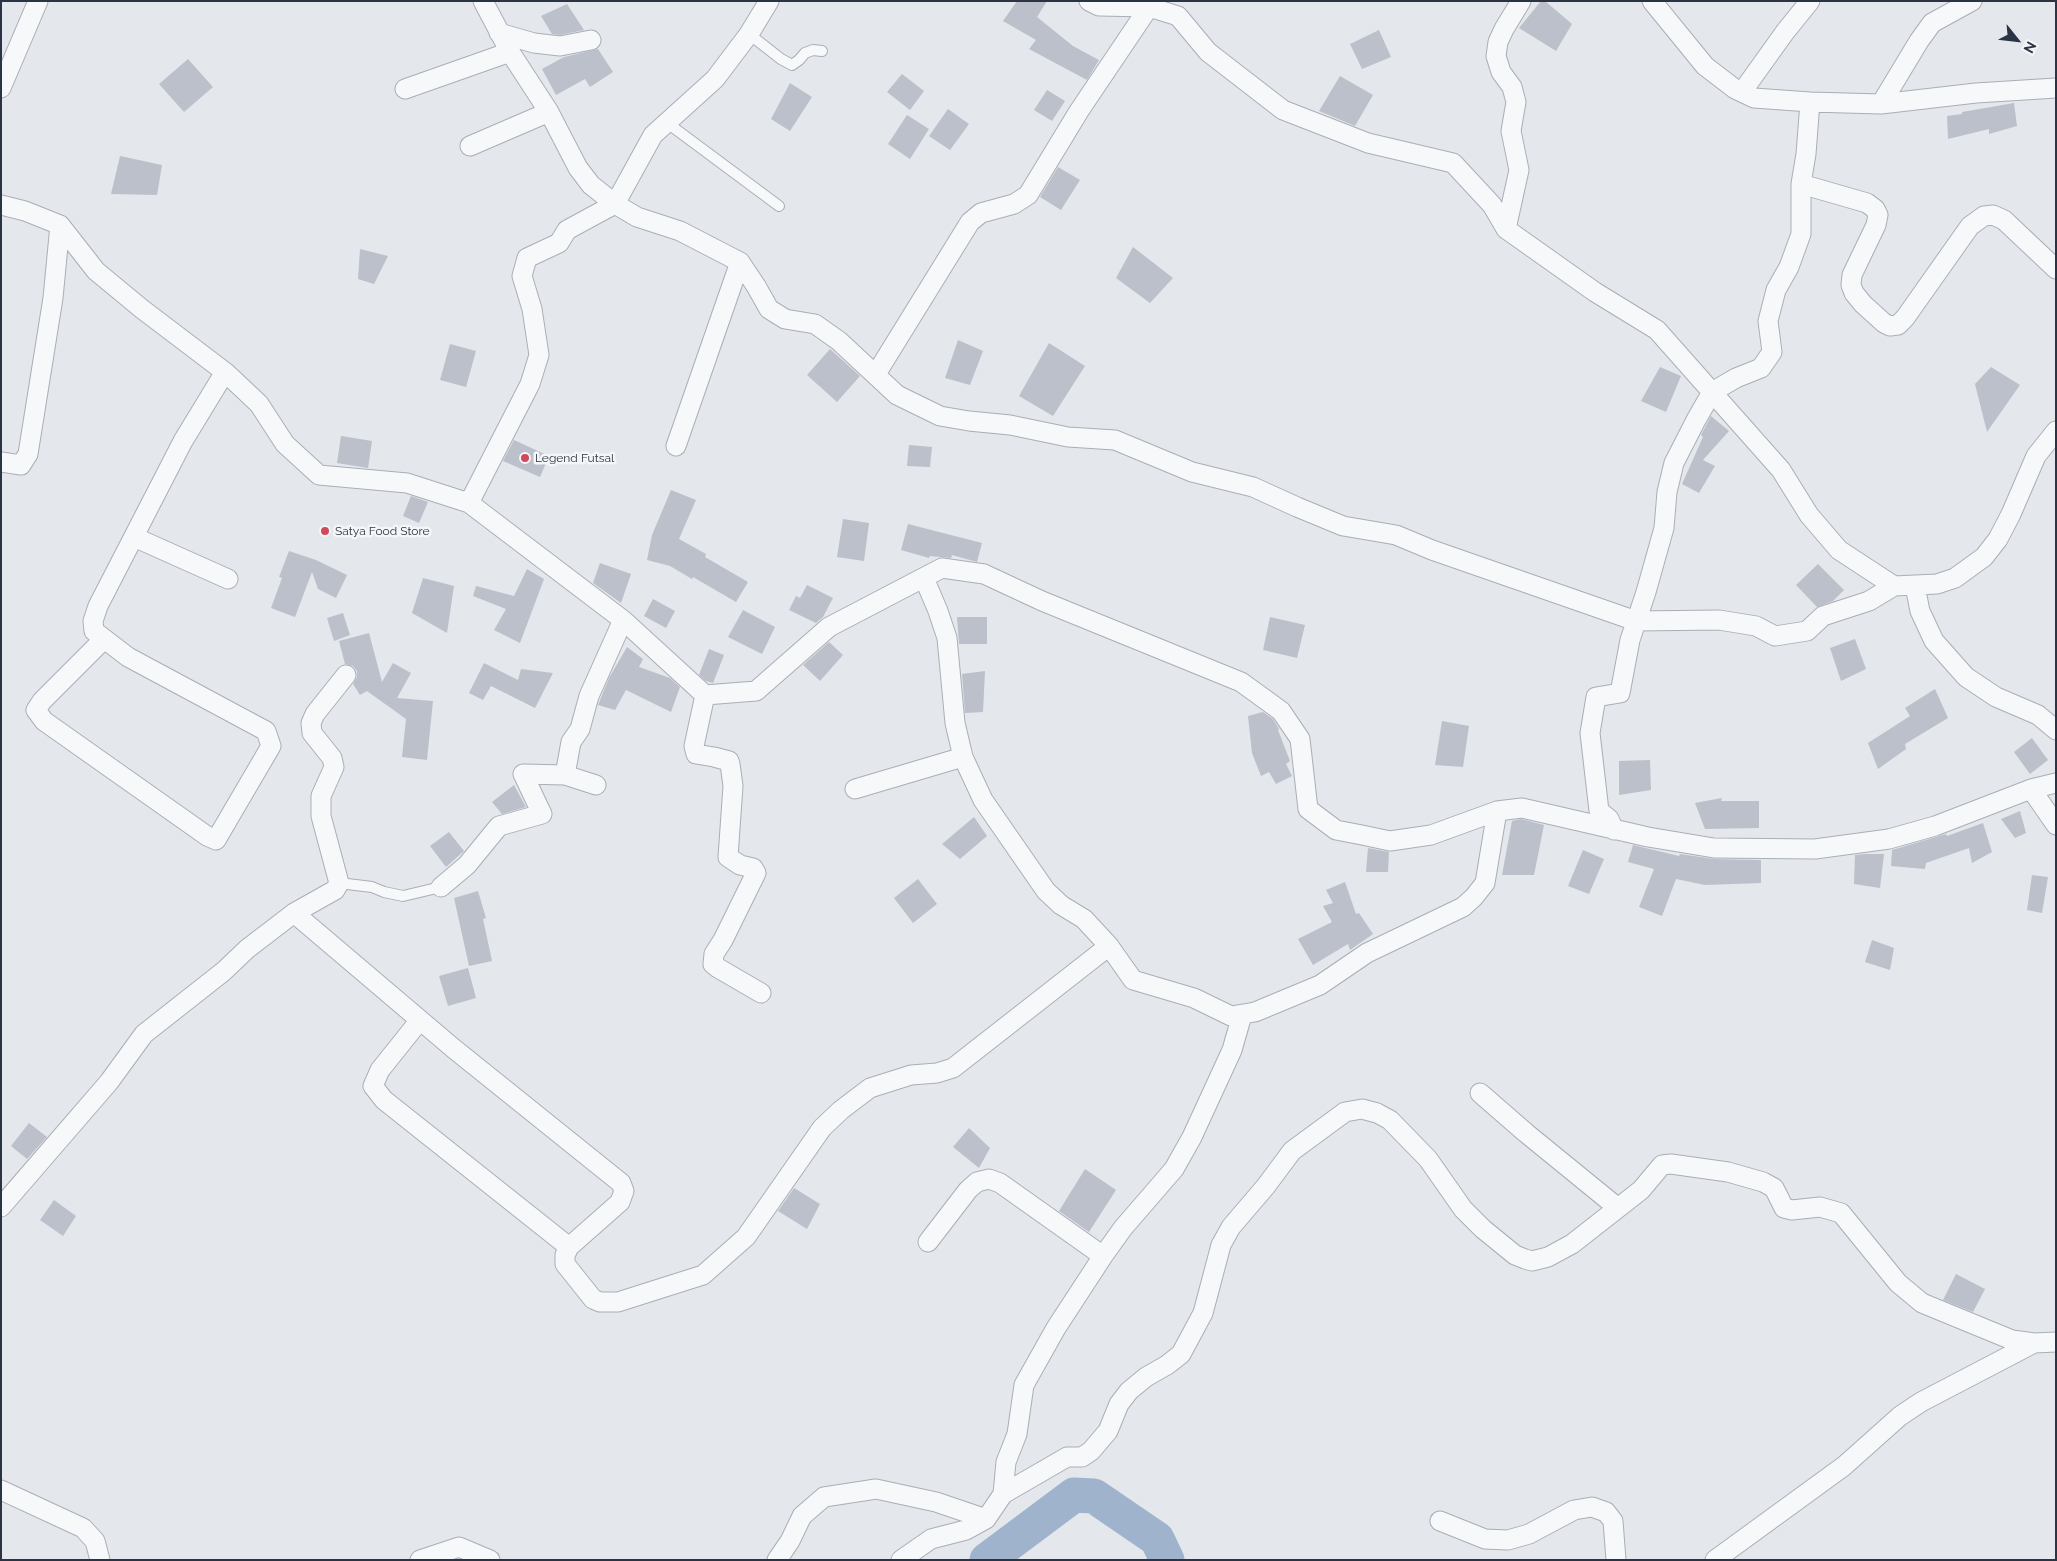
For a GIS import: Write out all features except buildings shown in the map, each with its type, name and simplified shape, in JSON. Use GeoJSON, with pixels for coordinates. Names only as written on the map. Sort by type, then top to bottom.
{"type":"FeatureCollection","features":[{"type":"Feature","properties":{"kind":"street"},"geometry":{"type":"LineString","coordinates":[[1,88],[38,1]]}},
{"type":"Feature","properties":{"kind":"street"},"geometry":{"type":"LineString","coordinates":[[483,1],[510,52],[549,112],[578,168],[591,185],[615,204],[637,217],[680,232],[740,262],[769,309],[785,319],[816,324],[839,341],[897,395],[940,416],[1010,425],[1068,437],[1115,440],[1192,472],[1253,487],[1343,526],[1396,535],[1432,550],[1636,621],[1719,620],[1756,626],[1775,636],[1807,631],[1823,616],[1869,601],[1894,586],[1937,584],[1955,578],[1984,557],[1998,539],[2036,456],[2056,431]]}},
{"type":"Feature","properties":{"kind":"street"},"geometry":{"type":"LineString","coordinates":[[469,503],[530,384],[539,355],[532,308],[522,276],[527,258],[559,243],[567,230],[615,204],[653,135],[715,79],[749,34],[769,1]]}},
{"type":"Feature","properties":{"kind":"street"},"geometry":{"type":"LineString","coordinates":[[1089,1],[1099,6],[1149,7],[1178,16],[1208,52],[1283,110],[1368,143],[1453,163],[1492,205],[1506,229],[1595,292],[1657,330],[1781,470],[1809,516],[1839,550],[1894,586]]}},
{"type":"Feature","properties":{"kind":"street"},"geometry":{"type":"LineString","coordinates":[[1506,229],[1519,170],[1511,131],[1516,102],[1512,86],[1501,72],[1496,56],[1498,42],[1521,1]]}},
{"type":"Feature","properties":{"kind":"street"},"geometry":{"type":"LineString","coordinates":[[1652,1],[1705,66],[1735,89],[1754,98],[1881,104],[1976,93],[2056,88]]}},
{"type":"Feature","properties":{"kind":"street"},"geometry":{"type":"LineString","coordinates":[[1742,92],[1810,1]]}},
{"type":"Feature","properties":{"kind":"street"},"geometry":{"type":"LineString","coordinates":[[1881,104],[1919,41],[1932,24],[1972,1]]}},
{"type":"Feature","properties":{"kind":"street"},"geometry":{"type":"LineString","coordinates":[[876,374],[970,222],[982,213],[1014,204],[1028,195],[1079,112],[1149,7]]}},
{"type":"Feature","properties":{"kind":"street"},"geometry":{"type":"LineString","coordinates":[[499,33],[534,42],[560,46],[591,40]]}},
{"type":"Feature","properties":{"kind":"street"},"geometry":{"type":"LineString","coordinates":[[405,89],[510,52]]}},
{"type":"Feature","properties":{"kind":"street"},"geometry":{"type":"LineString","coordinates":[[1614,830],[1609,819],[1599,811],[1590,733],[1591,716],[1596,697],[1620,693],[1630,640],[1664,528],[1668,492],[1674,463],[1712,392],[1736,378],[1761,368],[1772,352],[1768,321],[1776,290],[1789,267],[1801,234],[1801,184],[1806,154],[1810,102]]}},
{"type":"Feature","properties":{"kind":"street"},"geometry":{"type":"LineString","coordinates":[[470,146],[549,112]]}},
{"type":"Feature","properties":{"kind":"street"},"geometry":{"type":"LineString","coordinates":[[1801,184],[1867,203],[1875,209],[1878,215],[1876,225],[1852,275],[1851,285],[1854,293],[1863,304],[1890,326],[1898,325],[1905,318],[1970,226],[1984,216],[1993,215],[2004,220],[2056,269]]}},
{"type":"Feature","properties":{"kind":"street"},"geometry":{"type":"LineString","coordinates":[[1,205],[25,211],[60,225],[96,271],[142,309],[226,372],[259,404],[285,444],[319,475],[407,483],[469,503],[623,620],[705,695],[756,691],[829,626],[942,568],[984,574],[1042,601],[1241,682],[1282,711],[1300,739],[1308,809],[1336,830],[1390,841],[1431,835],[1497,811],[1522,808],[1648,838],[1714,848],[1815,849],[1898,836],[1934,826],[2031,789],[2056,783]]}},
{"type":"Feature","properties":{"kind":"street"},"geometry":{"type":"LineString","coordinates":[[1,462],[21,465],[28,454],[54,298],[60,225]]}},
{"type":"Feature","properties":{"kind":"street"},"geometry":{"type":"LineString","coordinates":[[676,446],[740,262]]}},
{"type":"Feature","properties":{"kind":"street"},"geometry":{"type":"LineString","coordinates":[[104,639],[42,701],[36,710],[44,721],[207,836],[216,840],[271,746],[266,732],[128,657],[94,631],[93,621],[98,606],[183,440],[226,372]]}},
{"type":"Feature","properties":{"kind":"street"},"geometry":{"type":"LineString","coordinates":[[134,537],[228,579]]}},
{"type":"Feature","properties":{"kind":"street"},"geometry":{"type":"LineString","coordinates":[[924,578],[947,638],[955,723],[963,757],[983,800],[1046,892],[1061,905],[1084,919],[1109,946],[1133,980],[1194,998],[1231,1016],[1255,1012],[1320,985],[1367,953],[1463,906],[1474,897],[1486,883],[1497,811]]}},
{"type":"Feature","properties":{"kind":"street"},"geometry":{"type":"LineString","coordinates":[[1914,586],[1920,611],[1934,640],[1966,677],[1996,697],[2038,715],[2056,730]]}},
{"type":"Feature","properties":{"kind":"street"},"geometry":{"type":"LineString","coordinates":[[565,775],[572,742],[580,729],[589,696],[623,620]]}},
{"type":"Feature","properties":{"kind":"street"},"geometry":{"type":"LineString","coordinates":[[1,1207],[109,1082],[144,1034],[224,972],[247,948],[294,913],[335,890],[339,882],[321,816],[322,796],[334,766],[332,758],[312,734],[311,723],[315,714],[346,675]]}},
{"type":"Feature","properties":{"kind":"street"},"geometry":{"type":"LineString","coordinates":[[705,695],[694,746],[696,754],[729,762],[734,786],[728,857],[740,865],[753,868],[756,873],[723,940],[714,954],[713,964],[761,993]]}},
{"type":"Feature","properties":{"kind":"street"},"geometry":{"type":"LineString","coordinates":[[855,789],[963,757]]}},
{"type":"Feature","properties":{"kind":"street"},"geometry":{"type":"LineString","coordinates":[[441,888],[467,865],[499,826],[542,814],[523,774],[565,775],[596,785]]}},
{"type":"Feature","properties":{"kind":"street"},"geometry":{"type":"LineString","coordinates":[[2031,789],[2056,826]]}},
{"type":"Feature","properties":{"kind":"street"},"geometry":{"type":"LineString","coordinates":[[294,913],[420,1020],[621,1183],[624,1191],[620,1202],[569,1246],[565,1255],[565,1264],[593,1299],[600,1302],[618,1302],[703,1275],[746,1237],[822,1128],[841,1110],[870,1088],[911,1075],[937,1073],[953,1068],[1109,946]]}},
{"type":"Feature","properties":{"kind":"street"},"geometry":{"type":"LineString","coordinates":[[1003,1494],[1006,1462],[1017,1434],[1024,1385],[1056,1328],[1103,1256],[1123,1228],[1174,1168],[1192,1137],[1232,1050],[1242,1015]]}},
{"type":"Feature","properties":{"kind":"street"},"geometry":{"type":"LineString","coordinates":[[420,1020],[380,1070],[373,1086],[384,1100],[569,1246]]}},
{"type":"Feature","properties":{"kind":"street"},"geometry":{"type":"LineString","coordinates":[[1480,1093],[1618,1208]]}},
{"type":"Feature","properties":{"kind":"street"},"geometry":{"type":"LineString","coordinates":[[901,1560],[931,1539],[966,1530],[986,1519],[1003,1494],[1067,1456],[1082,1457],[1091,1451],[1108,1431],[1119,1404],[1129,1391],[1146,1377],[1168,1365],[1181,1354],[1203,1313],[1220,1245],[1231,1227],[1266,1186],[1292,1150],[1345,1112],[1362,1109],[1377,1113],[1390,1120],[1428,1159],[1463,1208],[1483,1229],[1515,1255],[1525,1259],[1532,1261],[1548,1256],[1572,1244],[1641,1190],[1662,1165],[1671,1164],[1728,1172],[1762,1182],[1774,1188],[1784,1208],[1792,1210],[1820,1206],[1841,1213],[1898,1283],[1922,1303],[2012,1340],[2034,1343],[2056,1342]]}},
{"type":"Feature","properties":{"kind":"street"},"geometry":{"type":"LineString","coordinates":[[928,1242],[968,1190],[977,1182],[989,1179],[1000,1182],[1103,1256]]}},
{"type":"Feature","properties":{"kind":"street"},"geometry":{"type":"LineString","coordinates":[[1715,1560],[1844,1466],[1900,1416],[1921,1402],[2034,1343]]}},
{"type":"Feature","properties":{"kind":"street"},"geometry":{"type":"LineString","coordinates":[[777,1560],[790,1541],[802,1516],[824,1497],[876,1489],[936,1502],[986,1519]]}},
{"type":"Feature","properties":{"kind":"street"},"geometry":{"type":"LineString","coordinates":[[1,1490],[83,1528],[95,1541],[100,1560]]}},
{"type":"Feature","properties":{"kind":"street"},"geometry":{"type":"LineString","coordinates":[[1440,1521],[1485,1539],[1508,1540],[1529,1534],[1574,1510],[1592,1507],[1606,1512],[1613,1522],[1616,1560]]}},
{"type":"Feature","properties":{"kind":"street"},"geometry":{"type":"LineString","coordinates":[[420,1560],[459,1547],[490,1560]]}},
{"type":"Feature","properties":{"kind":"lane"},"geometry":{"type":"LineString","coordinates":[[749,34],[781,59],[792,65],[805,53],[813,50],[822,51]]}},
{"type":"Feature","properties":{"kind":"lane"},"geometry":{"type":"LineString","coordinates":[[666,122],[778,206]]}},
{"type":"Feature","properties":{"kind":"lane"},"geometry":{"type":"LineString","coordinates":[[339,882],[372,887],[384,892],[404,896],[441,888]]}},
{"type":"Feature","properties":{"kind":"waterway"},"geometry":{"type":"LineString","coordinates":[[987,1560],[1074,1495],[1094,1496],[1157,1539],[1167,1560]]}},
{"type":"Feature","properties":{"kind":"place","name":"Legend Futsal"},"geometry":{"type":"Point","coordinates":[525,458]}},
{"type":"Feature","properties":{"kind":"place","name":"Satya Food Store"},"geometry":{"type":"Point","coordinates":[325,531]}}]}
